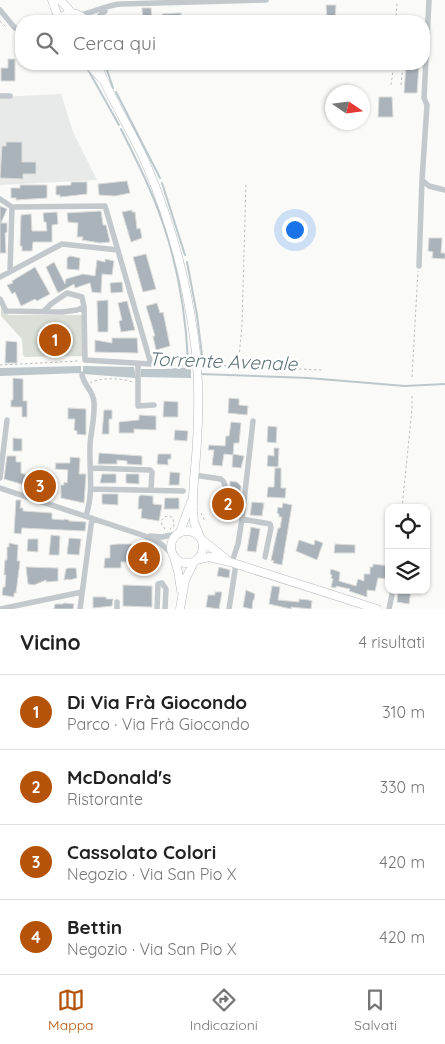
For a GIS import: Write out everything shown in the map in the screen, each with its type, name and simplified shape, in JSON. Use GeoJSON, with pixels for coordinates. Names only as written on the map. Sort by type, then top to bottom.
{"type":"FeatureCollection","features":[{"type":"Feature","properties":{"kind":"main road"},"geometry":{"type":"LineString","coordinates":[[52,0],[56,15]]}},
{"type":"Feature","properties":{"kind":"main road"},"geometry":{"type":"LineString","coordinates":[[60,0],[78,15]]}},
{"type":"Feature","properties":{"kind":"main road"},"geometry":{"type":"LineString","coordinates":[[93,70],[104,82]]}},
{"type":"Feature","properties":{"kind":"main road"},"geometry":{"type":"LineString","coordinates":[[99,70],[146,165],[162,204],[177,254],[194,337],[198,425],[192,495],[193,518],[202,550],[186,576],[180,609]]}},
{"type":"Feature","properties":{"kind":"main road"},"geometry":{"type":"LineString","coordinates":[[179,533],[192,495]]}},
{"type":"Feature","properties":{"kind":"main road"},"geometry":{"type":"LineString","coordinates":[[182,596],[171,544],[174,537],[179,533],[190,531],[206,545],[233,563]]}},
{"type":"Feature","properties":{"kind":"main road"},"geometry":{"type":"LineString","coordinates":[[172,555],[182,563],[209,557],[233,563],[377,609]]}},
{"type":"Feature","properties":{"kind":"street"},"geometry":{"type":"LineString","coordinates":[[83,15],[115,4],[158,1],[266,0]]}},
{"type":"Feature","properties":{"kind":"street"},"geometry":{"type":"LineString","coordinates":[[429,15],[430,0]]}},
{"type":"Feature","properties":{"kind":"street"},"geometry":{"type":"LineString","coordinates":[[99,15],[115,4]]}},
{"type":"Feature","properties":{"kind":"street"},"geometry":{"type":"LineString","coordinates":[[0,10],[15,28]]}},
{"type":"Feature","properties":{"kind":"street"},"geometry":{"type":"LineString","coordinates":[[419,266],[427,105],[424,98],[426,70]]}},
{"type":"Feature","properties":{"kind":"street"},"geometry":{"type":"LineString","coordinates":[[0,96],[10,96]]}},
{"type":"Feature","properties":{"kind":"street"},"geometry":{"type":"LineString","coordinates":[[422,180],[429,186],[445,190]]}},
{"type":"Feature","properties":{"kind":"street"},"geometry":{"type":"LineString","coordinates":[[0,199],[12,207],[105,206],[151,364],[138,366],[85,360],[84,307],[82,297],[67,294],[51,304],[46,310]]}},
{"type":"Feature","properties":{"kind":"street"},"geometry":{"type":"LineString","coordinates":[[10,271],[12,207]]}},
{"type":"Feature","properties":{"kind":"street"},"geometry":{"type":"LineString","coordinates":[[0,277],[62,244],[118,250]]}},
{"type":"Feature","properties":{"kind":"street"},"geometry":{"type":"LineString","coordinates":[[0,299],[6,311],[46,310],[62,312],[84,307]]}},
{"type":"Feature","properties":{"kind":"street"},"geometry":{"type":"LineString","coordinates":[[138,366],[138,406],[154,405]]}},
{"type":"Feature","properties":{"kind":"street"},"geometry":{"type":"LineString","coordinates":[[80,609],[91,489],[90,444],[94,402],[91,391],[83,382],[82,374]]}},
{"type":"Feature","properties":{"kind":"street"},"geometry":{"type":"LineString","coordinates":[[0,478],[7,420]]}},
{"type":"Feature","properties":{"kind":"street"},"geometry":{"type":"LineString","coordinates":[[229,609],[233,563],[242,519],[253,421]]}},
{"type":"Feature","properties":{"kind":"street"},"geometry":{"type":"LineString","coordinates":[[91,468],[150,470],[152,472],[151,490]]}},
{"type":"Feature","properties":{"kind":"street"},"geometry":{"type":"LineString","coordinates":[[194,474],[224,481],[223,502],[215,510]]}},
{"type":"Feature","properties":{"kind":"street"},"geometry":{"type":"LineString","coordinates":[[91,489],[183,491]]}},
{"type":"Feature","properties":{"kind":"street"},"geometry":{"type":"LineString","coordinates":[[0,490],[145,536],[161,544],[172,555]]}},
{"type":"Feature","properties":{"kind":"street"},"geometry":{"type":"LineString","coordinates":[[242,519],[270,524],[271,528],[265,557]]}},
{"type":"Feature","properties":{"kind":"street"},"geometry":{"type":"LineString","coordinates":[[145,536],[164,537],[179,533]]}},
{"type":"Feature","properties":{"kind":"street"},"geometry":{"type":"LineString","coordinates":[[158,609],[158,584],[162,583],[166,588],[165,609]]}},
{"type":"Feature","properties":{"kind":"street"},"geometry":{"type":"LineString","coordinates":[[0,609],[82,592]]}},
{"type":"Feature","properties":{"kind":"street"},"geometry":{"type":"LineString","coordinates":[[388,609],[392,594]]}},
{"type":"Feature","properties":{"kind":"path"},"geometry":{"type":"LineString","coordinates":[[396,15],[397,2]]}},
{"type":"Feature","properties":{"kind":"path"},"geometry":{"type":"LineString","coordinates":[[391,86],[393,70]]}},
{"type":"Feature","properties":{"kind":"path"},"geometry":{"type":"LineString","coordinates":[[402,85],[403,70]]}},
{"type":"Feature","properties":{"kind":"path"},"geometry":{"type":"LineString","coordinates":[[238,367],[242,325],[246,182]]}},
{"type":"Feature","properties":{"kind":"path"},"geometry":{"type":"LineString","coordinates":[[412,377],[419,266]]}},
{"type":"Feature","properties":{"kind":"path"},"geometry":{"type":"LineString","coordinates":[[0,365],[85,360]]}},
{"type":"Feature","properties":{"kind":"path"},"geometry":{"type":"LineString","coordinates":[[151,364],[322,370]]}},
{"type":"Feature","properties":{"kind":"path"},"geometry":{"type":"LineString","coordinates":[[88,387],[92,381],[98,380],[134,382],[138,379]]}},
{"type":"Feature","properties":{"kind":"path"},"geometry":{"type":"LineString","coordinates":[[402,504],[412,415],[412,395]]}},
{"type":"Feature","properties":{"kind":"path"},"geometry":{"type":"LineString","coordinates":[[163,532],[174,526],[175,520],[171,516],[165,516],[162,520],[162,525],[165,529]]}},
{"type":"Feature","properties":{"kind":"path"},"geometry":{"type":"LineString","coordinates":[[201,516],[205,522]]}},
{"type":"Feature","properties":{"kind":"shaded area"},"geometry":{"type":"Polygon","coordinates":[[[61,94],[73,132],[97,180],[0,185],[0,97],[61,94]]]}},
{"type":"Feature","properties":{"kind":"shaded area"},"geometry":{"type":"Polygon","coordinates":[[[1,304],[9,315],[81,315],[83,317],[84,356],[25,357],[23,355],[22,339],[1,316],[1,304]]]}},
{"type":"Feature","properties":{"kind":"shaded area"},"geometry":{"type":"Polygon","coordinates":[[[81,366],[81,373],[0,376],[0,368],[81,366]]]}},
{"type":"Feature","properties":{"kind":"shaded area"},"geometry":{"type":"Polygon","coordinates":[[[83,366],[134,367],[136,378],[83,374],[83,366]]]}},
{"type":"Feature","properties":{"kind":"shaded area"},"geometry":{"type":"Polygon","coordinates":[[[191,367],[191,378],[141,377],[141,369],[191,367]]]}},
{"type":"Feature","properties":{"kind":"building"},"geometry":{"type":"Polygon","coordinates":[[[326,5],[336,5],[335,15],[327,15],[326,5]]]}},
{"type":"Feature","properties":{"kind":"building"},"geometry":{"type":"Polygon","coordinates":[[[142,8],[151,8],[152,15],[143,15],[142,8]]]}},
{"type":"Feature","properties":{"kind":"building"},"geometry":{"type":"Polygon","coordinates":[[[181,13],[181,15],[162,15],[181,13]]]}},
{"type":"Feature","properties":{"kind":"building"},"geometry":{"type":"Polygon","coordinates":[[[8,59],[15,59],[15,81],[1,81],[1,68],[8,68],[8,59]]]}},
{"type":"Feature","properties":{"kind":"building"},"geometry":{"type":"Polygon","coordinates":[[[406,70],[419,70],[417,93],[404,93],[406,70]]]}},
{"type":"Feature","properties":{"kind":"building"},"geometry":{"type":"Polygon","coordinates":[[[379,97],[392,97],[393,117],[378,117],[379,97]]]}},
{"type":"Feature","properties":{"kind":"building"},"geometry":{"type":"Polygon","coordinates":[[[6,142],[22,142],[22,162],[36,162],[36,174],[23,174],[23,179],[0,178],[2,146],[6,146],[6,142]]]}},
{"type":"Feature","properties":{"kind":"building"},"geometry":{"type":"Polygon","coordinates":[[[127,181],[130,193],[115,196],[99,195],[98,184],[127,181]]]}},
{"type":"Feature","properties":{"kind":"building"},"geometry":{"type":"Polygon","coordinates":[[[71,182],[87,182],[87,194],[60,197],[60,195],[56,195],[56,186],[71,185],[71,182]]]}},
{"type":"Feature","properties":{"kind":"building"},"geometry":{"type":"Polygon","coordinates":[[[20,185],[47,185],[47,198],[16,200],[16,198],[11,198],[11,188],[20,188],[20,185]]]}},
{"type":"Feature","properties":{"kind":"building"},"geometry":{"type":"Polygon","coordinates":[[[0,206],[7,209],[1,223],[7,223],[7,232],[5,233],[6,253],[0,253],[0,206]]]}},
{"type":"Feature","properties":{"kind":"building"},"geometry":{"type":"Polygon","coordinates":[[[132,210],[132,212],[135,212],[137,229],[140,228],[142,238],[131,242],[122,212],[132,210]]]}},
{"type":"Feature","properties":{"kind":"building"},"geometry":{"type":"Polygon","coordinates":[[[101,211],[103,225],[106,225],[110,242],[100,243],[82,240],[83,237],[77,237],[78,223],[68,222],[67,213],[101,211]]]}},
{"type":"Feature","properties":{"kind":"building"},"geometry":{"type":"Polygon","coordinates":[[[57,212],[58,224],[52,225],[52,242],[33,242],[32,251],[22,251],[22,246],[20,246],[21,215],[31,214],[32,231],[47,231],[43,213],[57,212]]]}},
{"type":"Feature","properties":{"kind":"building"},"geometry":{"type":"Polygon","coordinates":[[[429,238],[442,238],[441,253],[445,253],[445,259],[432,258],[433,252],[428,251],[429,238]]]}},
{"type":"Feature","properties":{"kind":"building"},"geometry":{"type":"Polygon","coordinates":[[[146,254],[156,289],[143,292],[133,257],[146,254]]]}},
{"type":"Feature","properties":{"kind":"building"},"geometry":{"type":"Polygon","coordinates":[[[70,256],[80,258],[79,270],[67,269],[67,258],[70,256]]]}},
{"type":"Feature","properties":{"kind":"building"},"geometry":{"type":"Polygon","coordinates":[[[105,259],[114,261],[112,275],[102,274],[101,293],[92,292],[90,283],[75,288],[74,284],[58,293],[46,267],[54,262],[65,284],[66,279],[83,274],[95,276],[97,260],[105,262],[105,259]]]}},
{"type":"Feature","properties":{"kind":"building"},"geometry":{"type":"Polygon","coordinates":[[[35,267],[50,294],[21,306],[15,292],[12,294],[7,285],[13,283],[12,281],[35,267]]]}},
{"type":"Feature","properties":{"kind":"building"},"geometry":{"type":"Polygon","coordinates":[[[122,282],[123,292],[111,293],[110,283],[122,282]]]}},
{"type":"Feature","properties":{"kind":"building"},"geometry":{"type":"Polygon","coordinates":[[[108,300],[108,332],[98,332],[97,301],[108,300]]]}},
{"type":"Feature","properties":{"kind":"building"},"geometry":{"type":"Polygon","coordinates":[[[127,301],[135,330],[121,332],[119,321],[122,320],[118,303],[127,301]]]}},
{"type":"Feature","properties":{"kind":"building"},"geometry":{"type":"Polygon","coordinates":[[[157,303],[160,313],[163,312],[170,346],[156,350],[153,336],[155,336],[146,306],[157,303]]]}},
{"type":"Feature","properties":{"kind":"building"},"geometry":{"type":"Polygon","coordinates":[[[112,338],[137,338],[138,353],[95,352],[95,340],[112,343],[112,338]]]}},
{"type":"Feature","properties":{"kind":"building"},"geometry":{"type":"Polygon","coordinates":[[[6,341],[17,342],[17,363],[5,363],[6,341]]]}},
{"type":"Feature","properties":{"kind":"building"},"geometry":{"type":"Polygon","coordinates":[[[13,378],[23,379],[23,401],[27,401],[27,417],[22,417],[22,407],[11,407],[11,400],[13,400],[13,378]]]}},
{"type":"Feature","properties":{"kind":"building"},"geometry":{"type":"Polygon","coordinates":[[[229,398],[239,399],[239,405],[248,406],[247,415],[228,413],[229,398]]]}},
{"type":"Feature","properties":{"kind":"building"},"geometry":{"type":"Polygon","coordinates":[[[164,401],[178,402],[178,417],[163,417],[164,401]]]}},
{"type":"Feature","properties":{"kind":"building"},"geometry":{"type":"Polygon","coordinates":[[[68,408],[86,409],[86,435],[77,434],[77,431],[74,430],[75,419],[68,419],[68,408]]]}},
{"type":"Feature","properties":{"kind":"building"},"geometry":{"type":"Polygon","coordinates":[[[104,410],[112,410],[112,419],[109,419],[109,434],[102,434],[104,410]]]}},
{"type":"Feature","properties":{"kind":"building"},"geometry":{"type":"Polygon","coordinates":[[[139,415],[156,416],[156,430],[134,429],[134,433],[119,433],[119,422],[139,420],[139,415]]]}},
{"type":"Feature","properties":{"kind":"building"},"geometry":{"type":"Polygon","coordinates":[[[231,422],[241,423],[239,443],[234,443],[233,455],[224,454],[222,466],[212,465],[214,450],[208,450],[209,445],[225,446],[231,422]]]}},
{"type":"Feature","properties":{"kind":"building"},"geometry":{"type":"Polygon","coordinates":[[[268,426],[277,427],[276,443],[267,442],[268,426]]]}},
{"type":"Feature","properties":{"kind":"building"},"geometry":{"type":"Polygon","coordinates":[[[175,430],[188,431],[187,441],[174,440],[175,430]]]}},
{"type":"Feature","properties":{"kind":"building"},"geometry":{"type":"Polygon","coordinates":[[[13,438],[22,439],[22,451],[13,451],[13,438]]]}},
{"type":"Feature","properties":{"kind":"building"},"geometry":{"type":"Polygon","coordinates":[[[274,448],[279,448],[278,467],[267,466],[268,455],[274,456],[274,448]]]}},
{"type":"Feature","properties":{"kind":"building"},"geometry":{"type":"Polygon","coordinates":[[[99,453],[142,456],[142,465],[127,464],[127,461],[117,460],[117,464],[98,464],[99,453]]]}},
{"type":"Feature","properties":{"kind":"building"},"geometry":{"type":"Polygon","coordinates":[[[158,454],[171,454],[171,459],[168,459],[168,465],[157,464],[158,454]]]}},
{"type":"Feature","properties":{"kind":"building"},"geometry":{"type":"Polygon","coordinates":[[[233,454],[244,456],[241,468],[232,467],[233,454]]]}},
{"type":"Feature","properties":{"kind":"building"},"geometry":{"type":"Polygon","coordinates":[[[7,456],[16,456],[16,462],[21,462],[21,473],[48,482],[45,491],[4,479],[7,456]]]}},
{"type":"Feature","properties":{"kind":"building"},"geometry":{"type":"Polygon","coordinates":[[[70,457],[80,458],[79,474],[86,474],[84,503],[61,498],[61,485],[64,485],[64,482],[67,483],[68,470],[55,469],[56,463],[70,463],[70,457]]]}},
{"type":"Feature","properties":{"kind":"building"},"geometry":{"type":"Polygon","coordinates":[[[275,468],[281,468],[281,488],[286,488],[285,498],[267,497],[268,487],[274,487],[275,468]]]}},
{"type":"Feature","properties":{"kind":"building"},"geometry":{"type":"Polygon","coordinates":[[[170,472],[180,473],[179,485],[169,485],[170,472]]]}},
{"type":"Feature","properties":{"kind":"building"},"geometry":{"type":"Polygon","coordinates":[[[102,474],[116,474],[116,483],[100,483],[102,474]]]}},
{"type":"Feature","properties":{"kind":"building"},"geometry":{"type":"Polygon","coordinates":[[[126,474],[139,474],[139,484],[126,483],[126,474]]]}},
{"type":"Feature","properties":{"kind":"building"},"geometry":{"type":"Polygon","coordinates":[[[230,481],[237,482],[241,486],[239,507],[237,508],[226,506],[230,494],[230,481]]]}},
{"type":"Feature","properties":{"kind":"building"},"geometry":{"type":"Polygon","coordinates":[[[102,494],[118,494],[118,505],[102,504],[102,494]]]}},
{"type":"Feature","properties":{"kind":"building"},"geometry":{"type":"Polygon","coordinates":[[[139,496],[153,496],[153,504],[162,505],[159,521],[141,518],[142,509],[138,509],[139,496]]]}},
{"type":"Feature","properties":{"kind":"building"},"geometry":{"type":"Polygon","coordinates":[[[165,498],[179,498],[179,509],[164,509],[165,498]]]}},
{"type":"Feature","properties":{"kind":"building"},"geometry":{"type":"Polygon","coordinates":[[[16,500],[21,500],[20,508],[23,508],[23,511],[52,513],[52,519],[86,522],[85,531],[22,528],[21,534],[14,533],[16,500]]]}},
{"type":"Feature","properties":{"kind":"building"},"geometry":{"type":"Polygon","coordinates":[[[252,502],[264,503],[262,516],[250,515],[252,502]]]}},
{"type":"Feature","properties":{"kind":"building"},"geometry":{"type":"Polygon","coordinates":[[[283,503],[292,505],[282,565],[273,563],[274,561],[271,560],[282,517],[279,517],[277,513],[278,507],[282,508],[283,503]]]}},
{"type":"Feature","properties":{"kind":"building"},"geometry":{"type":"Polygon","coordinates":[[[251,527],[260,529],[256,552],[247,551],[251,527]]]}},
{"type":"Feature","properties":{"kind":"building"},"geometry":{"type":"Polygon","coordinates":[[[51,535],[60,536],[59,555],[49,555],[51,535]]]}},
{"type":"Feature","properties":{"kind":"building"},"geometry":{"type":"Polygon","coordinates":[[[69,538],[81,539],[79,555],[67,554],[69,538]]]}},
{"type":"Feature","properties":{"kind":"building"},"geometry":{"type":"Polygon","coordinates":[[[28,539],[38,539],[38,552],[27,551],[28,539]]]}},
{"type":"Feature","properties":{"kind":"building"},"geometry":{"type":"Polygon","coordinates":[[[299,540],[314,545],[315,540],[323,543],[317,560],[296,551],[299,540]]]}},
{"type":"Feature","properties":{"kind":"building"},"geometry":{"type":"Polygon","coordinates":[[[9,543],[18,545],[17,561],[20,561],[14,597],[2,595],[3,587],[5,587],[5,560],[7,560],[7,547],[9,547],[9,543]]]}},
{"type":"Feature","properties":{"kind":"building"},"geometry":{"type":"Polygon","coordinates":[[[132,544],[132,547],[142,546],[150,552],[151,572],[134,572],[134,562],[121,562],[121,568],[104,568],[105,558],[110,558],[110,545],[132,544]]]}},
{"type":"Feature","properties":{"kind":"building"},"geometry":{"type":"Polygon","coordinates":[[[335,544],[355,545],[355,553],[334,553],[335,544]]]}},
{"type":"Feature","properties":{"kind":"building"},"geometry":{"type":"Polygon","coordinates":[[[373,564],[385,566],[385,579],[378,578],[375,591],[367,590],[367,597],[349,591],[350,589],[336,586],[336,588],[331,587],[333,579],[330,574],[331,569],[340,572],[339,581],[356,586],[358,579],[364,581],[364,574],[370,574],[370,567],[373,567],[373,564]]]}},
{"type":"Feature","properties":{"kind":"building"},"geometry":{"type":"Polygon","coordinates":[[[26,567],[58,568],[58,581],[46,582],[46,580],[34,585],[28,584],[26,567]]]}},
{"type":"Feature","properties":{"kind":"building"},"geometry":{"type":"Polygon","coordinates":[[[219,567],[230,570],[229,578],[217,576],[219,567]]]}},
{"type":"Feature","properties":{"kind":"building"},"geometry":{"type":"Polygon","coordinates":[[[76,568],[77,578],[64,580],[66,569],[76,568]]]}},
{"type":"Feature","properties":{"kind":"building"},"geometry":{"type":"Polygon","coordinates":[[[123,585],[152,586],[152,607],[123,606],[123,585]]]}},
{"type":"Feature","properties":{"kind":"building"},"geometry":{"type":"Polygon","coordinates":[[[272,586],[280,587],[278,600],[299,602],[299,599],[309,600],[312,601],[311,609],[291,607],[291,609],[269,604],[272,586]]]}},
{"type":"Feature","properties":{"kind":"building"},"geometry":{"type":"Polygon","coordinates":[[[246,590],[255,594],[252,609],[243,607],[246,590]]]}},
{"type":"Feature","properties":{"kind":"building"},"geometry":{"type":"Polygon","coordinates":[[[215,592],[222,592],[219,609],[206,607],[208,595],[215,595],[215,592]]]}},
{"type":"Feature","properties":{"kind":"building"},"geometry":{"type":"Polygon","coordinates":[[[398,594],[410,594],[409,604],[397,602],[398,594]]]}},
{"type":"Feature","properties":{"kind":"building"},"geometry":{"type":"Polygon","coordinates":[[[93,597],[113,599],[112,606],[93,608],[93,597]]]}},
{"type":"Feature","properties":{"kind":"building"},"geometry":{"type":"Polygon","coordinates":[[[55,604],[74,604],[73,609],[54,609],[55,604]]]}},
{"type":"Feature","properties":{"kind":"waterway"},"geometry":{"type":"LineString","coordinates":[[88,70],[119,125]]}},
{"type":"Feature","properties":{"kind":"waterway"},"geometry":{"type":"LineString","coordinates":[[107,70],[113,88]]}},
{"type":"Feature","properties":{"kind":"waterway"},"geometry":{"type":"LineString","coordinates":[[116,92],[160,178]]}},
{"type":"Feature","properties":{"kind":"waterway"},"geometry":{"type":"LineString","coordinates":[[121,129],[164,225],[182,300],[188,361]]}},
{"type":"Feature","properties":{"kind":"waterway"},"geometry":{"type":"LineString","coordinates":[[162,183],[185,255]]}},
{"type":"Feature","properties":{"kind":"waterway"},"geometry":{"type":"LineString","coordinates":[[187,262],[197,315],[203,363]]}},
{"type":"Feature","properties":{"kind":"waterway","name":"Torrente Avenale"},"geometry":{"type":"LineString","coordinates":[[200,374],[308,378],[405,386],[445,384]]}},
{"type":"Feature","properties":{"kind":"place","name":"Di Via Frà Giocondo"},"geometry":{"type":"Point","coordinates":[55,340]}},
{"type":"Feature","properties":{"kind":"place","name":"Cassolato Colori"},"geometry":{"type":"Point","coordinates":[40,486]}},
{"type":"Feature","properties":{"kind":"place","name":"McDonald's"},"geometry":{"type":"Point","coordinates":[228,504]}},
{"type":"Feature","properties":{"kind":"place","name":"Bettin"},"geometry":{"type":"Point","coordinates":[144,558]}}]}
